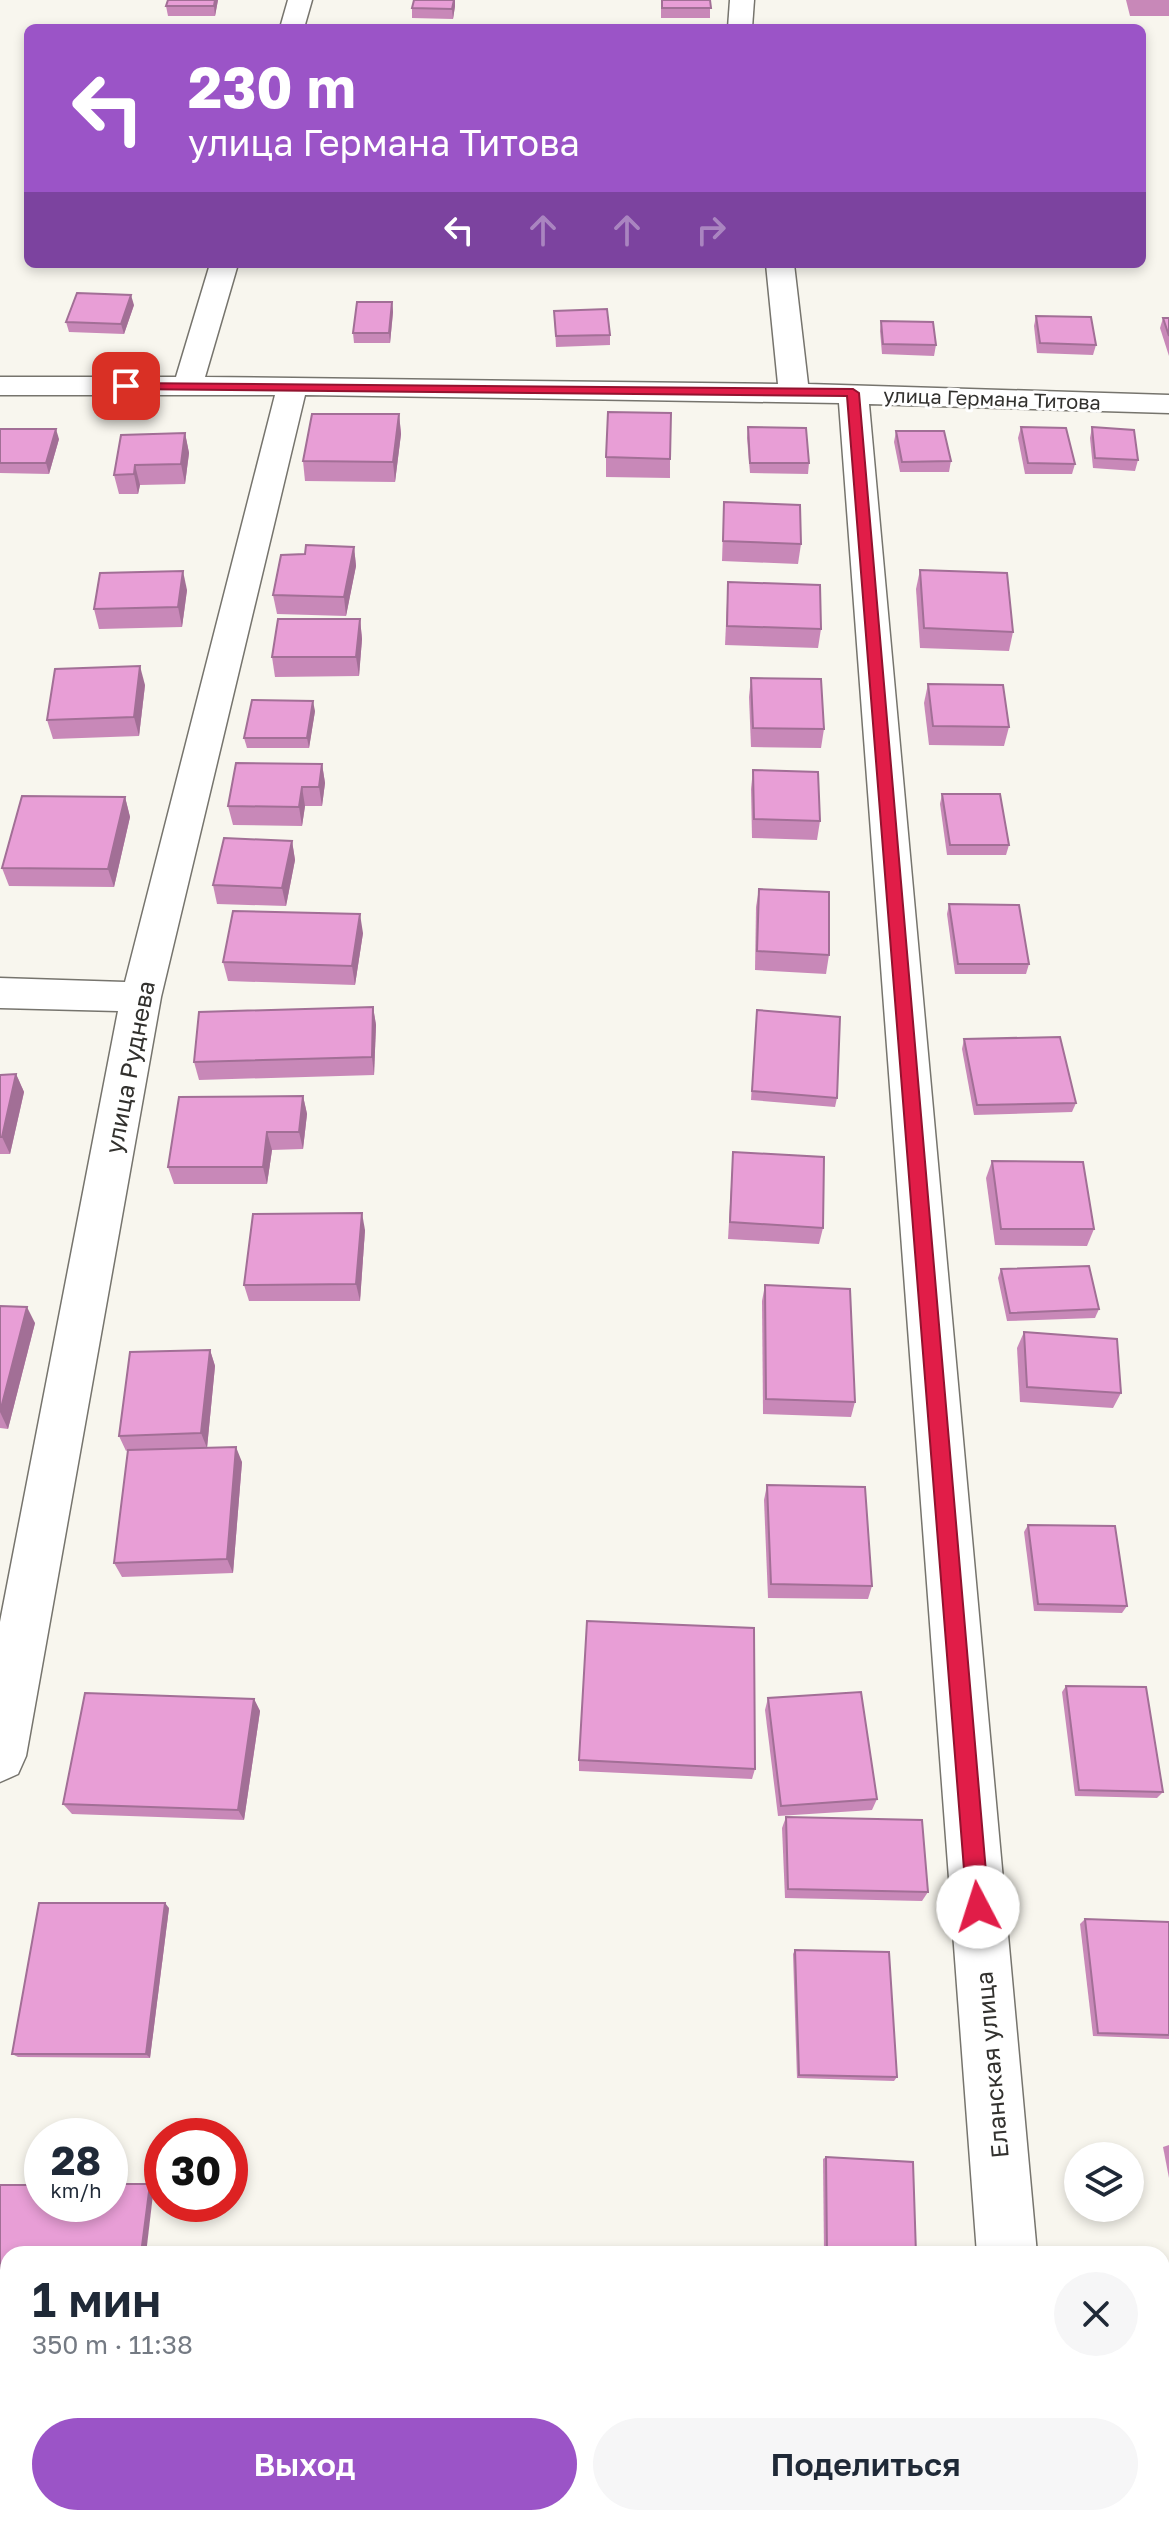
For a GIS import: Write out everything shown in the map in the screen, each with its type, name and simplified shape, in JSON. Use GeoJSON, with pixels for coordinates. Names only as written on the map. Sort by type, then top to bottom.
{"type":"FeatureCollection","features":[{"type":"Feature","properties":{"kind":"street"},"geometry":{"type":"LineString","coordinates":[[293,24],[300,0]]}},
{"type":"Feature","properties":{"kind":"street"},"geometry":{"type":"LineString","coordinates":[[740,24],[742,0]]}},
{"type":"Feature","properties":{"kind":"street"},"geometry":{"type":"LineString","coordinates":[[188,385],[223,268]]}},
{"type":"Feature","properties":{"kind":"street"},"geometry":{"type":"LineString","coordinates":[[780,268],[794,392]]}},
{"type":"Feature","properties":{"kind":"street","name":"улица Германа Титова"},"geometry":{"type":"LineString","coordinates":[[0,386],[188,385],[794,392],[1169,404]]}},
{"type":"Feature","properties":{"kind":"street","name":"улица Руднева"},"geometry":{"type":"LineString","coordinates":[[0,1756],[141,997],[292,386]]}},
{"type":"Feature","properties":{"kind":"street","name":"Еланская улица"},"geometry":{"type":"LineString","coordinates":[[853,393],[1006,2246]]}},
{"type":"Feature","properties":{"kind":"street"},"geometry":{"type":"LineString","coordinates":[[0,993],[141,997]]}},
{"type":"Feature","properties":{"kind":"building"},"geometry":{"type":"Polygon","coordinates":[[[168,0],[215,0],[214,6],[166,6],[168,0]]]}},
{"type":"Feature","properties":{"kind":"building"},"geometry":{"type":"Polygon","coordinates":[[[414,0],[454,0],[452,9],[412,8],[414,0]]]}},
{"type":"Feature","properties":{"kind":"building"},"geometry":{"type":"Polygon","coordinates":[[[662,0],[710,0],[711,8],[662,8],[662,0]]]}},
{"type":"Feature","properties":{"kind":"building"},"geometry":{"type":"Polygon","coordinates":[[[77,293],[131,295],[121,324],[66,322],[77,293]]]}},
{"type":"Feature","properties":{"kind":"building"},"geometry":{"type":"Polygon","coordinates":[[[357,302],[392,302],[389,333],[353,333],[357,302]]]}},
{"type":"Feature","properties":{"kind":"building"},"geometry":{"type":"Polygon","coordinates":[[[607,309],[610,335],[556,336],[554,311],[607,309]]]}},
{"type":"Feature","properties":{"kind":"building"},"geometry":{"type":"Polygon","coordinates":[[[1036,316],[1091,317],[1096,345],[1040,343],[1036,316]]]}},
{"type":"Feature","properties":{"kind":"building"},"geometry":{"type":"Polygon","coordinates":[[[1163,318],[1169,318],[1169,336],[1163,318]]]}},
{"type":"Feature","properties":{"kind":"building"},"geometry":{"type":"Polygon","coordinates":[[[881,321],[933,322],[936,345],[883,344],[881,321]]]}},
{"type":"Feature","properties":{"kind":"building"},"geometry":{"type":"Polygon","coordinates":[[[608,412],[671,413],[670,459],[606,457],[608,412]]]}},
{"type":"Feature","properties":{"kind":"building"},"geometry":{"type":"Polygon","coordinates":[[[312,414],[399,414],[393,462],[303,461],[312,414]]]}},
{"type":"Feature","properties":{"kind":"building"},"geometry":{"type":"Polygon","coordinates":[[[748,427],[806,428],[809,463],[750,463],[748,427]]]}},
{"type":"Feature","properties":{"kind":"building"},"geometry":{"type":"Polygon","coordinates":[[[1021,427],[1066,428],[1075,464],[1028,463],[1021,427]]]}},
{"type":"Feature","properties":{"kind":"building"},"geometry":{"type":"Polygon","coordinates":[[[1092,427],[1134,430],[1138,460],[1095,458],[1092,427]]]}},
{"type":"Feature","properties":{"kind":"building"},"geometry":{"type":"Polygon","coordinates":[[[0,429],[56,429],[46,463],[0,463],[0,429]]]}},
{"type":"Feature","properties":{"kind":"building"},"geometry":{"type":"Polygon","coordinates":[[[896,431],[944,431],[951,461],[902,462],[896,431]]]}},
{"type":"Feature","properties":{"kind":"building"},"geometry":{"type":"Polygon","coordinates":[[[185,433],[181,464],[135,465],[134,474],[114,475],[121,435],[185,433]]]}},
{"type":"Feature","properties":{"kind":"building"},"geometry":{"type":"Polygon","coordinates":[[[724,502],[800,505],[801,544],[723,541],[724,502]]]}},
{"type":"Feature","properties":{"kind":"building"},"geometry":{"type":"Polygon","coordinates":[[[306,545],[354,547],[344,597],[273,595],[281,555],[305,554],[306,545]]]}},
{"type":"Feature","properties":{"kind":"building"},"geometry":{"type":"Polygon","coordinates":[[[920,570],[1007,573],[1013,632],[924,628],[920,570]]]}},
{"type":"Feature","properties":{"kind":"building"},"geometry":{"type":"Polygon","coordinates":[[[183,571],[178,607],[94,609],[100,573],[183,571]]]}},
{"type":"Feature","properties":{"kind":"building"},"geometry":{"type":"Polygon","coordinates":[[[728,582],[820,585],[821,629],[727,626],[728,582]]]}},
{"type":"Feature","properties":{"kind":"building"},"geometry":{"type":"Polygon","coordinates":[[[278,619],[360,619],[356,657],[272,657],[278,619]]]}},
{"type":"Feature","properties":{"kind":"building"},"geometry":{"type":"Polygon","coordinates":[[[140,666],[134,717],[47,720],[55,669],[140,666]]]}},
{"type":"Feature","properties":{"kind":"building"},"geometry":{"type":"Polygon","coordinates":[[[751,678],[821,679],[824,729],[753,728],[751,678]]]}},
{"type":"Feature","properties":{"kind":"building"},"geometry":{"type":"Polygon","coordinates":[[[928,684],[1003,685],[1009,727],[933,726],[928,684]]]}},
{"type":"Feature","properties":{"kind":"building"},"geometry":{"type":"Polygon","coordinates":[[[252,700],[313,701],[307,738],[244,738],[252,700]]]}},
{"type":"Feature","properties":{"kind":"building"},"geometry":{"type":"Polygon","coordinates":[[[236,763],[322,764],[319,787],[302,787],[299,807],[228,806],[236,763]]]}},
{"type":"Feature","properties":{"kind":"building"},"geometry":{"type":"Polygon","coordinates":[[[753,770],[818,772],[820,821],[754,819],[753,770]]]}},
{"type":"Feature","properties":{"kind":"building"},"geometry":{"type":"Polygon","coordinates":[[[942,794],[1000,794],[1009,845],[950,845],[942,794]]]}},
{"type":"Feature","properties":{"kind":"building"},"geometry":{"type":"Polygon","coordinates":[[[22,796],[125,797],[108,869],[2,868],[22,796]]]}},
{"type":"Feature","properties":{"kind":"building"},"geometry":{"type":"Polygon","coordinates":[[[224,838],[292,841],[282,888],[213,885],[224,838]]]}},
{"type":"Feature","properties":{"kind":"building"},"geometry":{"type":"Polygon","coordinates":[[[759,889],[829,892],[829,955],[757,951],[759,889]]]}},
{"type":"Feature","properties":{"kind":"building"},"geometry":{"type":"Polygon","coordinates":[[[949,904],[1019,905],[1029,964],[958,964],[949,904]]]}},
{"type":"Feature","properties":{"kind":"building"},"geometry":{"type":"Polygon","coordinates":[[[233,911],[360,914],[352,966],[223,962],[233,911]]]}},
{"type":"Feature","properties":{"kind":"building"},"geometry":{"type":"Polygon","coordinates":[[[373,1007],[372,1057],[194,1062],[199,1012],[373,1007]]]}},
{"type":"Feature","properties":{"kind":"building"},"geometry":{"type":"Polygon","coordinates":[[[757,1010],[840,1017],[837,1098],[752,1091],[757,1010]]]}},
{"type":"Feature","properties":{"kind":"building"},"geometry":{"type":"Polygon","coordinates":[[[1060,1037],[1076,1103],[977,1105],[964,1039],[1060,1037]]]}},
{"type":"Feature","properties":{"kind":"building"},"geometry":{"type":"Polygon","coordinates":[[[16,1074],[2,1137],[0,1137],[0,1075],[16,1074]]]}},
{"type":"Feature","properties":{"kind":"building"},"geometry":{"type":"Polygon","coordinates":[[[303,1096],[299,1132],[267,1132],[263,1167],[168,1167],[179,1097],[303,1096]]]}},
{"type":"Feature","properties":{"kind":"building"},"geometry":{"type":"Polygon","coordinates":[[[733,1152],[824,1157],[823,1228],[730,1222],[733,1152]]]}},
{"type":"Feature","properties":{"kind":"building"},"geometry":{"type":"Polygon","coordinates":[[[992,1161],[1083,1162],[1094,1229],[1001,1229],[992,1161]]]}},
{"type":"Feature","properties":{"kind":"building"},"geometry":{"type":"Polygon","coordinates":[[[362,1213],[356,1284],[244,1285],[253,1214],[362,1213]]]}},
{"type":"Feature","properties":{"kind":"building"},"geometry":{"type":"Polygon","coordinates":[[[1089,1266],[1099,1309],[1010,1313],[1001,1269],[1089,1266]]]}},
{"type":"Feature","properties":{"kind":"building"},"geometry":{"type":"Polygon","coordinates":[[[765,1285],[850,1289],[855,1402],[766,1399],[765,1285]]]}},
{"type":"Feature","properties":{"kind":"building"},"geometry":{"type":"Polygon","coordinates":[[[0,1306],[27,1307],[0,1412],[0,1306]]]}},
{"type":"Feature","properties":{"kind":"building"},"geometry":{"type":"Polygon","coordinates":[[[1024,1332],[1117,1339],[1121,1393],[1027,1387],[1024,1332]]]}},
{"type":"Feature","properties":{"kind":"building"},"geometry":{"type":"Polygon","coordinates":[[[210,1350],[201,1433],[119,1436],[130,1352],[210,1350]]]}},
{"type":"Feature","properties":{"kind":"building"},"geometry":{"type":"Polygon","coordinates":[[[236,1447],[227,1559],[114,1563],[128,1450],[236,1447]]]}},
{"type":"Feature","properties":{"kind":"building"},"geometry":{"type":"Polygon","coordinates":[[[767,1485],[865,1487],[872,1586],[771,1584],[767,1485]]]}},
{"type":"Feature","properties":{"kind":"building"},"geometry":{"type":"Polygon","coordinates":[[[1028,1525],[1115,1526],[1127,1606],[1038,1604],[1028,1525]]]}},
{"type":"Feature","properties":{"kind":"building"},"geometry":{"type":"Polygon","coordinates":[[[587,1621],[754,1628],[755,1769],[579,1760],[587,1621]]]}},
{"type":"Feature","properties":{"kind":"building"},"geometry":{"type":"Polygon","coordinates":[[[1066,1686],[1146,1687],[1163,1792],[1079,1790],[1066,1686]]]}},
{"type":"Feature","properties":{"kind":"building"},"geometry":{"type":"Polygon","coordinates":[[[861,1692],[877,1799],[781,1806],[768,1698],[861,1692]]]}},
{"type":"Feature","properties":{"kind":"building"},"geometry":{"type":"Polygon","coordinates":[[[85,1693],[254,1699],[238,1810],[63,1804],[85,1693]]]}},
{"type":"Feature","properties":{"kind":"building"},"geometry":{"type":"Polygon","coordinates":[[[786,1817],[922,1820],[928,1892],[788,1889],[786,1817]]]}},
{"type":"Feature","properties":{"kind":"building"},"geometry":{"type":"Polygon","coordinates":[[[39,1903],[165,1903],[146,2054],[12,2054],[39,1903]]]}},
{"type":"Feature","properties":{"kind":"building"},"geometry":{"type":"Polygon","coordinates":[[[1085,1919],[1169,1922],[1169,2035],[1098,2033],[1085,1919]]]}},
{"type":"Feature","properties":{"kind":"building"},"geometry":{"type":"Polygon","coordinates":[[[795,1950],[889,1952],[897,2077],[799,2075],[795,1950]]]}},
{"type":"Feature","properties":{"kind":"building"},"geometry":{"type":"Polygon","coordinates":[[[826,2157],[913,2162],[916,2246],[827,2246],[826,2157]]]}},
{"type":"Feature","properties":{"kind":"building"},"geometry":{"type":"Polygon","coordinates":[[[128,2184],[144,2184],[142,2246],[0,2246],[0,2185],[24,2185],[24,2222],[128,2222],[128,2184]]]}},
{"type":"Feature","properties":{"kind":"route"},"geometry":{"type":"LineString","coordinates":[[126,386],[853,393],[978,1907]]}}]}
